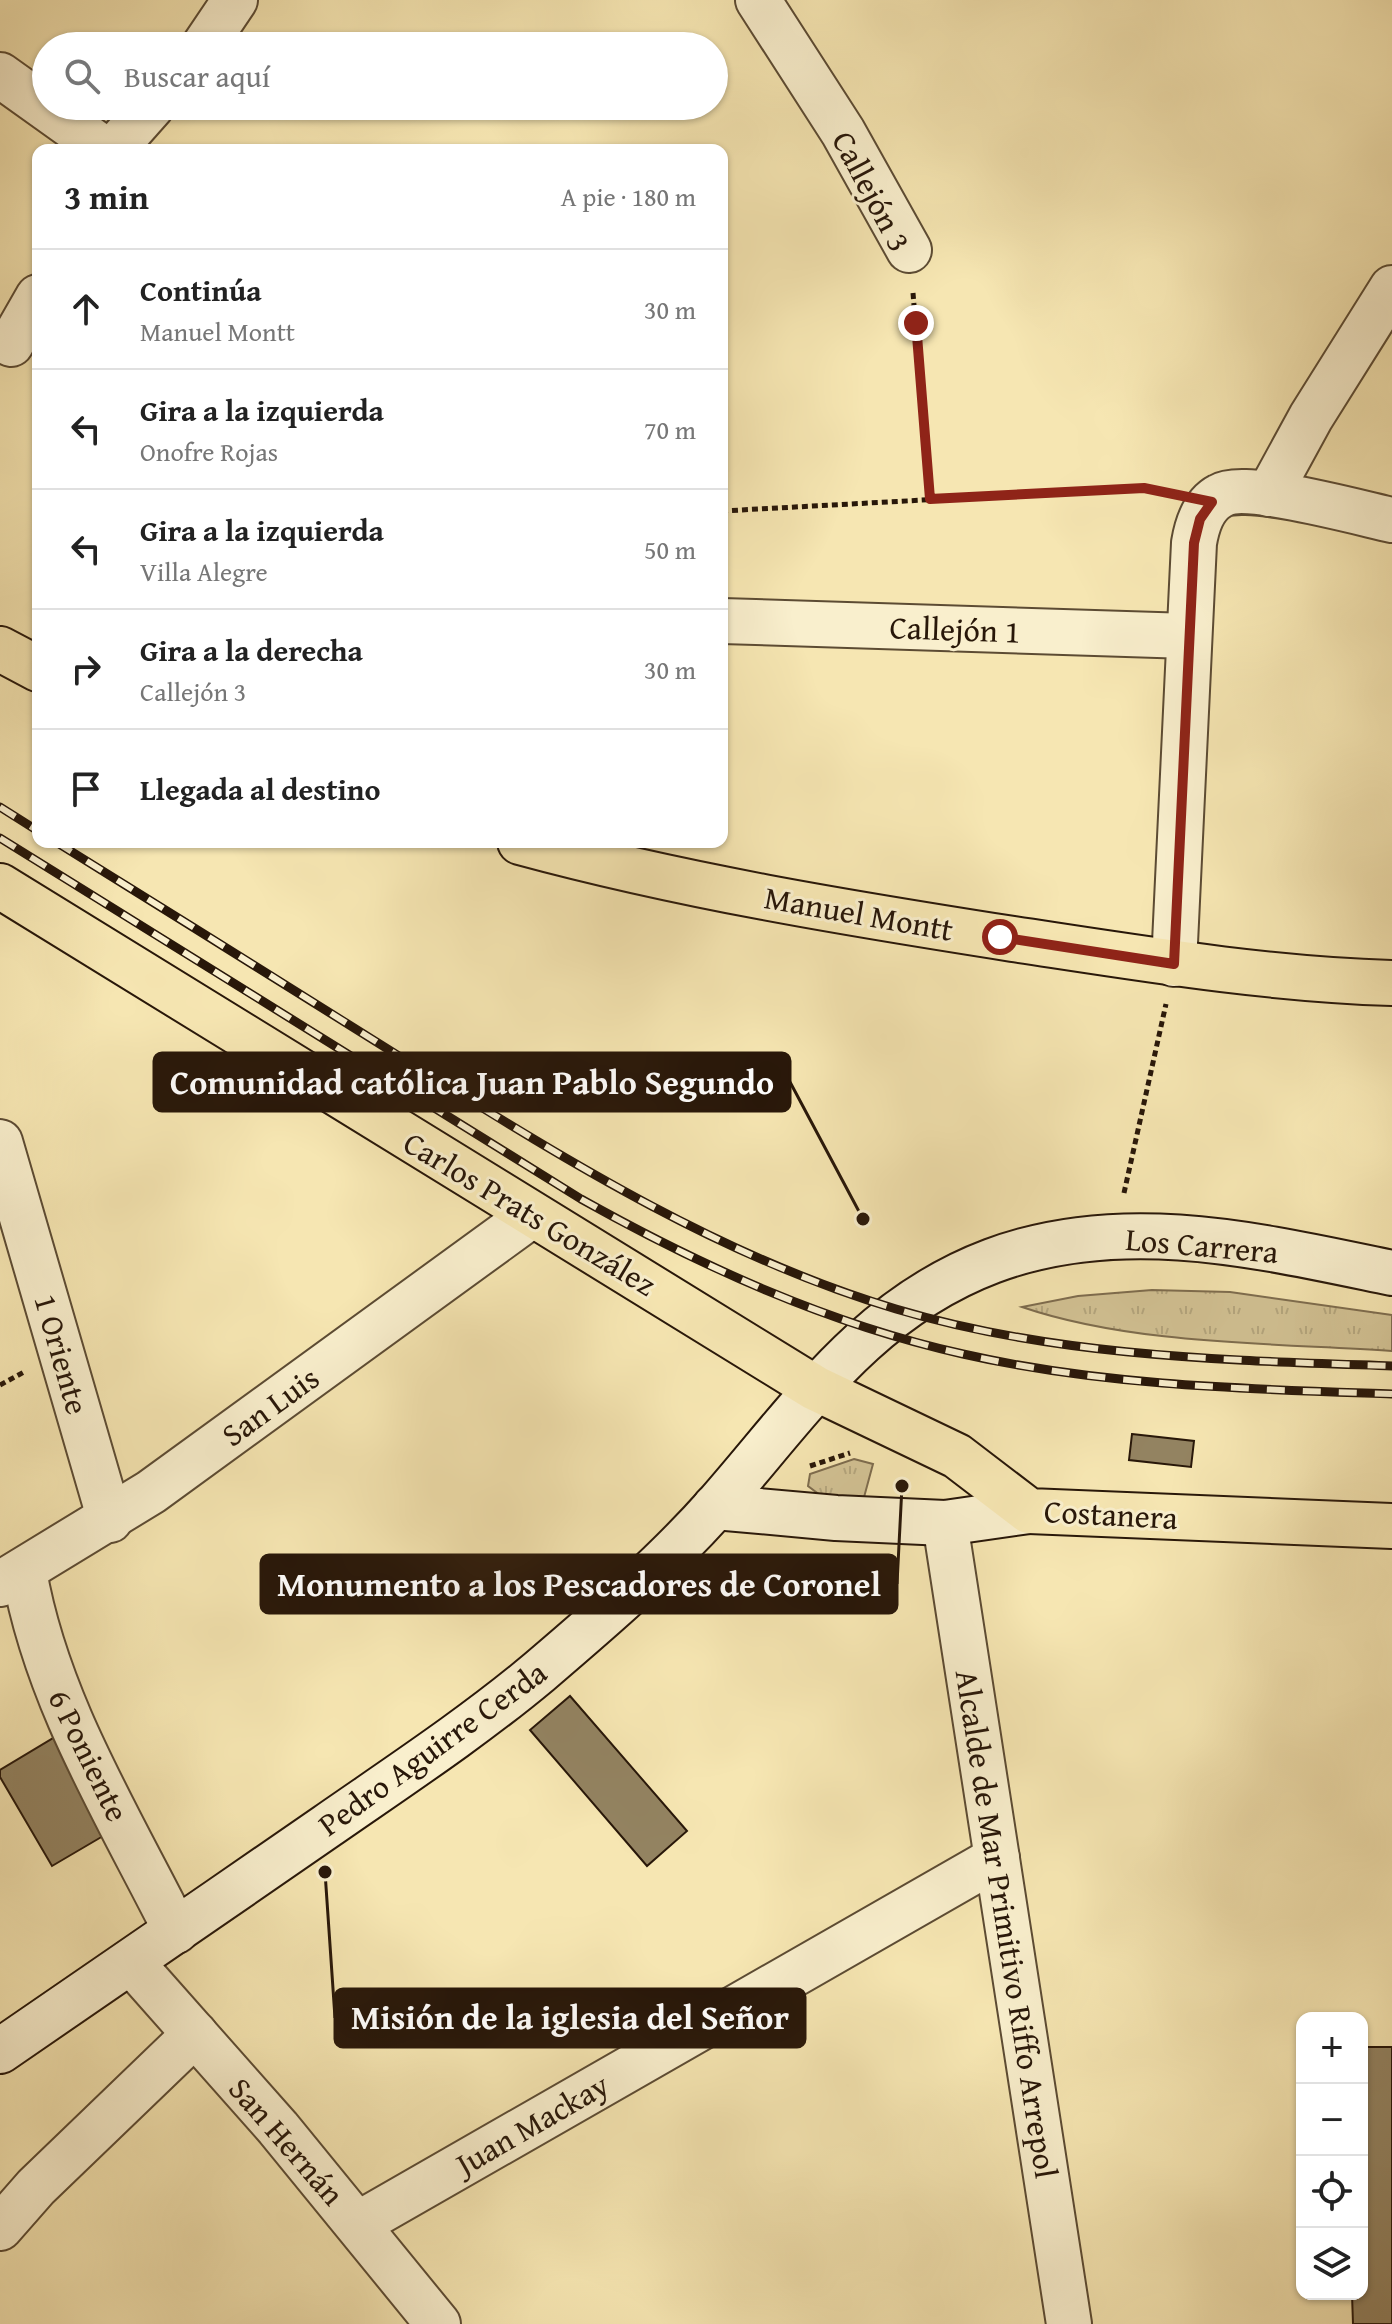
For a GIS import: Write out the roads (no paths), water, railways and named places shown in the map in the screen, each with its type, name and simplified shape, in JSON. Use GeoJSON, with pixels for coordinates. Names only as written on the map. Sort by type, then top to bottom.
{"type":"FeatureCollection","features":[{"type":"Feature","properties":{"kind":"main road"},"geometry":{"type":"LineString","coordinates":[[0,649],[32,666]]}},
{"type":"Feature","properties":{"kind":"main road","name":"Manuel Montt"},"geometry":{"type":"LineString","coordinates":[[567,848],[599,852],[850,914],[1174,964],[1285,977],[1392,983]]}},
{"type":"Feature","properties":{"kind":"main road","name":"Carlos Prats González"},"geometry":{"type":"LineString","coordinates":[[0,886],[815,1388]]}},
{"type":"Feature","properties":{"kind":"main road","name":"Costanera"},"geometry":{"type":"LineString","coordinates":[[815,1388],[957,1456],[1029,1511],[1392,1526]]}},
{"type":"Feature","properties":{"kind":"street"},"geometry":{"type":"LineString","coordinates":[[213,32],[235,0]]}},
{"type":"Feature","properties":{"kind":"street","name":"Callejón 3"},"geometry":{"type":"LineString","coordinates":[[758,0],[843,132],[909,250]]}},
{"type":"Feature","properties":{"kind":"street"},"geometry":{"type":"LineString","coordinates":[[0,75],[32,98]]}},
{"type":"Feature","properties":{"kind":"street"},"geometry":{"type":"LineString","coordinates":[[63,120],[97,144]]}},
{"type":"Feature","properties":{"kind":"street"},"geometry":{"type":"LineString","coordinates":[[118,144],[140,120]]}},
{"type":"Feature","properties":{"kind":"street"},"geometry":{"type":"LineString","coordinates":[[1269,494],[1311,417],[1392,288]]}},
{"type":"Feature","properties":{"kind":"street"},"geometry":{"type":"LineString","coordinates":[[16,347],[32,311]]}},
{"type":"Feature","properties":{"kind":"street"},"geometry":{"type":"LineString","coordinates":[[1174,964],[1194,543],[1200,519],[1212,502],[1235,491],[1269,494],[1392,520]]}},
{"type":"Feature","properties":{"kind":"street","name":"Callejón 1"},"geometry":{"type":"LineString","coordinates":[[728,621],[1189,636]]}},
{"type":"Feature","properties":{"kind":"street","name":"1 Oriente"},"geometry":{"type":"LineString","coordinates":[[0,1142],[110,1520]]}},
{"type":"Feature","properties":{"kind":"street","name":"San Luis"},"geometry":{"type":"LineString","coordinates":[[12,1578],[110,1520],[532,1215]]}},
{"type":"Feature","properties":{"kind":"street","name":"Los Carrera"},"geometry":{"type":"LineString","coordinates":[[815,1388],[875,1328],[933,1287],[998,1259],[1064,1242],[1121,1236],[1180,1236],[1268,1248],[1392,1273]]}},
{"type":"Feature","properties":{"kind":"street","name":"Pedro Aguirre Cerda"},"geometry":{"type":"LineString","coordinates":[[0,2051],[486,1715],[603,1617],[715,1507],[815,1388]]}},
{"type":"Feature","properties":{"kind":"street"},"geometry":{"type":"LineString","coordinates":[[715,1507],[836,1518],[945,1523],[1029,1511]]}},
{"type":"Feature","properties":{"kind":"street","name":"Alcalde de Mar Primitivo Riffo Arrepol"},"geometry":{"type":"LineString","coordinates":[[945,1523],[1069,2324]]}},
{"type":"Feature","properties":{"kind":"street","name":"6 Poniente"},"geometry":{"type":"LineString","coordinates":[[12,1578],[36,1631],[54,1682],[176,1931]]}},
{"type":"Feature","properties":{"kind":"street","name":"Juan Mackay"},"geometry":{"type":"LineString","coordinates":[[358,2224],[997,1858]]}},
{"type":"Feature","properties":{"kind":"street","name":"San Hernán"},"geometry":{"type":"LineString","coordinates":[[131,1962],[358,2224],[438,2324]]}},
{"type":"Feature","properties":{"kind":"street"},"geometry":{"type":"LineString","coordinates":[[0,2228],[36,2187],[195,2034]]}},
{"type":"Feature","properties":{"kind":"railway"},"geometry":{"type":"LineString","coordinates":[[0,807],[32,827]]}},
{"type":"Feature","properties":{"kind":"railway"},"geometry":{"type":"LineString","coordinates":[[0,838],[581,1199],[672,1247],[766,1290],[863,1327],[1016,1365],[1176,1384],[1392,1394]]}},
{"type":"Feature","properties":{"kind":"railway"},"geometry":{"type":"LineString","coordinates":[[66,848],[591,1172],[709,1235],[832,1288],[957,1325],[1080,1347],[1205,1358],[1392,1366]]}},
{"type":"Feature","properties":{"kind":"place","name":"Comunidad católica Juan Pablo Segundo"},"geometry":{"type":"Point","coordinates":[863,1219]}},
{"type":"Feature","properties":{"kind":"place","name":"Monumento a los Pescadores de Coronel"},"geometry":{"type":"Point","coordinates":[902,1486]}},
{"type":"Feature","properties":{"kind":"place","name":"Misión de la iglesia del Señor"},"geometry":{"type":"Point","coordinates":[325,1872]}}]}
